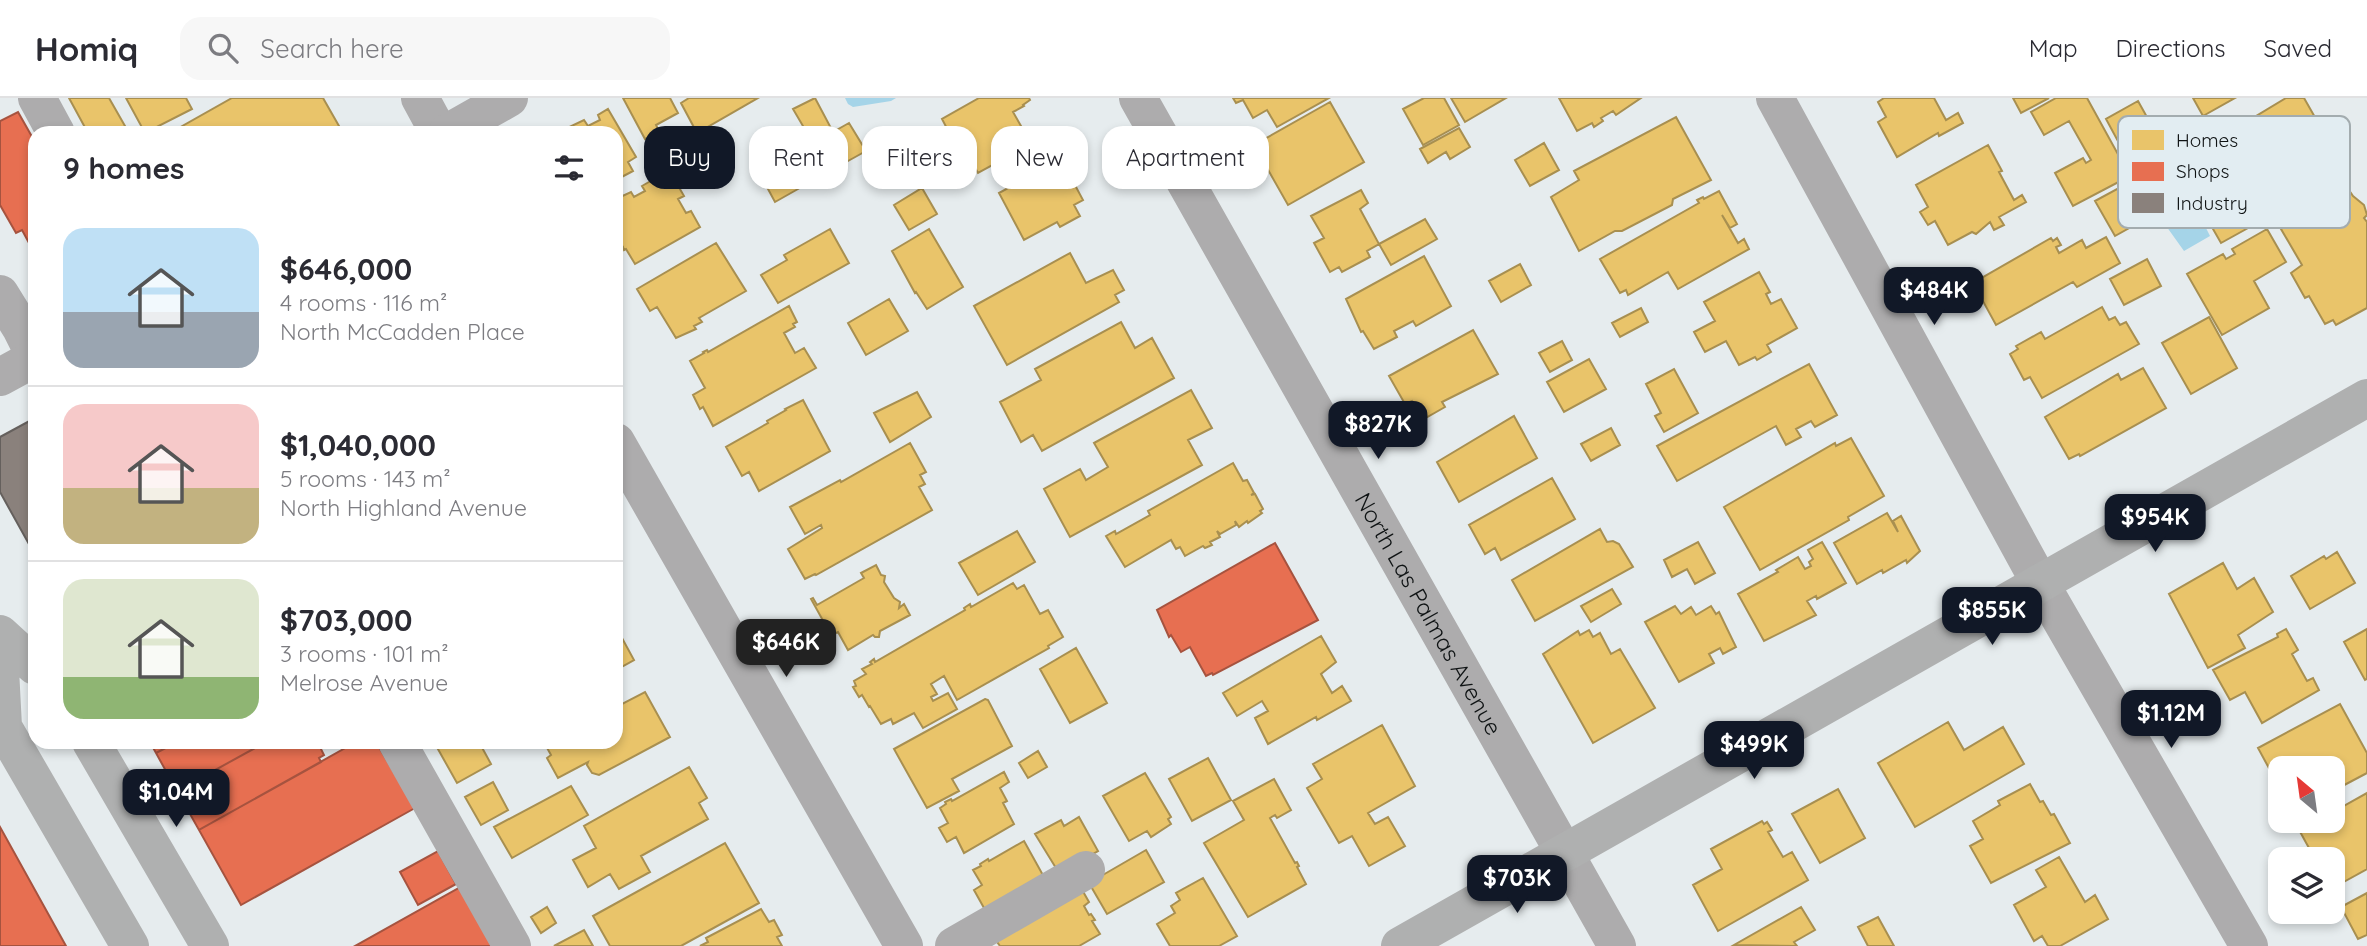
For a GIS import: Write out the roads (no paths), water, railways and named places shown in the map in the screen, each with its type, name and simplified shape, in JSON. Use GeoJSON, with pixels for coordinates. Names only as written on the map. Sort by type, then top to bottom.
{"type":"FeatureCollection","features":[{"type":"Feature","properties":{"kind":"main road"},"geometry":{"type":"LineString","coordinates":[[1400,946],[2367,398]]}},
{"type":"Feature","properties":{"kind":"main road"},"geometry":{"type":"LineString","coordinates":[[0,634],[28,660]]}},
{"type":"Feature","properties":{"kind":"main road"},"geometry":{"type":"LineString","coordinates":[[0,669],[3,727],[130,946]]}},
{"type":"Feature","properties":{"kind":"main road"},"geometry":{"type":"LineString","coordinates":[[95,749],[209,946]]}},
{"type":"Feature","properties":{"kind":"street"},"geometry":{"type":"LineString","coordinates":[[37,98],[52,126]]}},
{"type":"Feature","properties":{"kind":"street"},"geometry":{"type":"LineString","coordinates":[[420,98],[435,126]]}},
{"type":"Feature","properties":{"kind":"street"},"geometry":{"type":"LineString","coordinates":[[459,126],[509,98]]}},
{"type":"Feature","properties":{"kind":"street","name":"North Las Palmas Avenue"},"geometry":{"type":"LineString","coordinates":[[1138,98],[1617,946]]}},
{"type":"Feature","properties":{"kind":"street"},"geometry":{"type":"LineString","coordinates":[[1775,98],[2041,585],[2249,946]]}},
{"type":"Feature","properties":{"kind":"street"},"geometry":{"type":"LineString","coordinates":[[0,295],[28,342]]}},
{"type":"Feature","properties":{"kind":"street"},"geometry":{"type":"LineString","coordinates":[[0,377],[28,361]]}},
{"type":"Feature","properties":{"kind":"street"},"geometry":{"type":"LineString","coordinates":[[623,454],[904,946]]}},
{"type":"Feature","properties":{"kind":"street"},"geometry":{"type":"LineString","coordinates":[[401,749],[512,946]]}},
{"type":"Feature","properties":{"kind":"street"},"geometry":{"type":"LineString","coordinates":[[954,946],[1086,870]]}},
{"type":"Feature","properties":{"kind":"water"},"geometry":{"type":"Polygon","coordinates":[[[845,98],[896,98],[853,107],[845,98]]]}},
{"type":"Feature","properties":{"kind":"water"},"geometry":{"type":"Polygon","coordinates":[[[2168,228],[2206,228],[2210,236],[2184,251],[2168,228]]]}}]}
